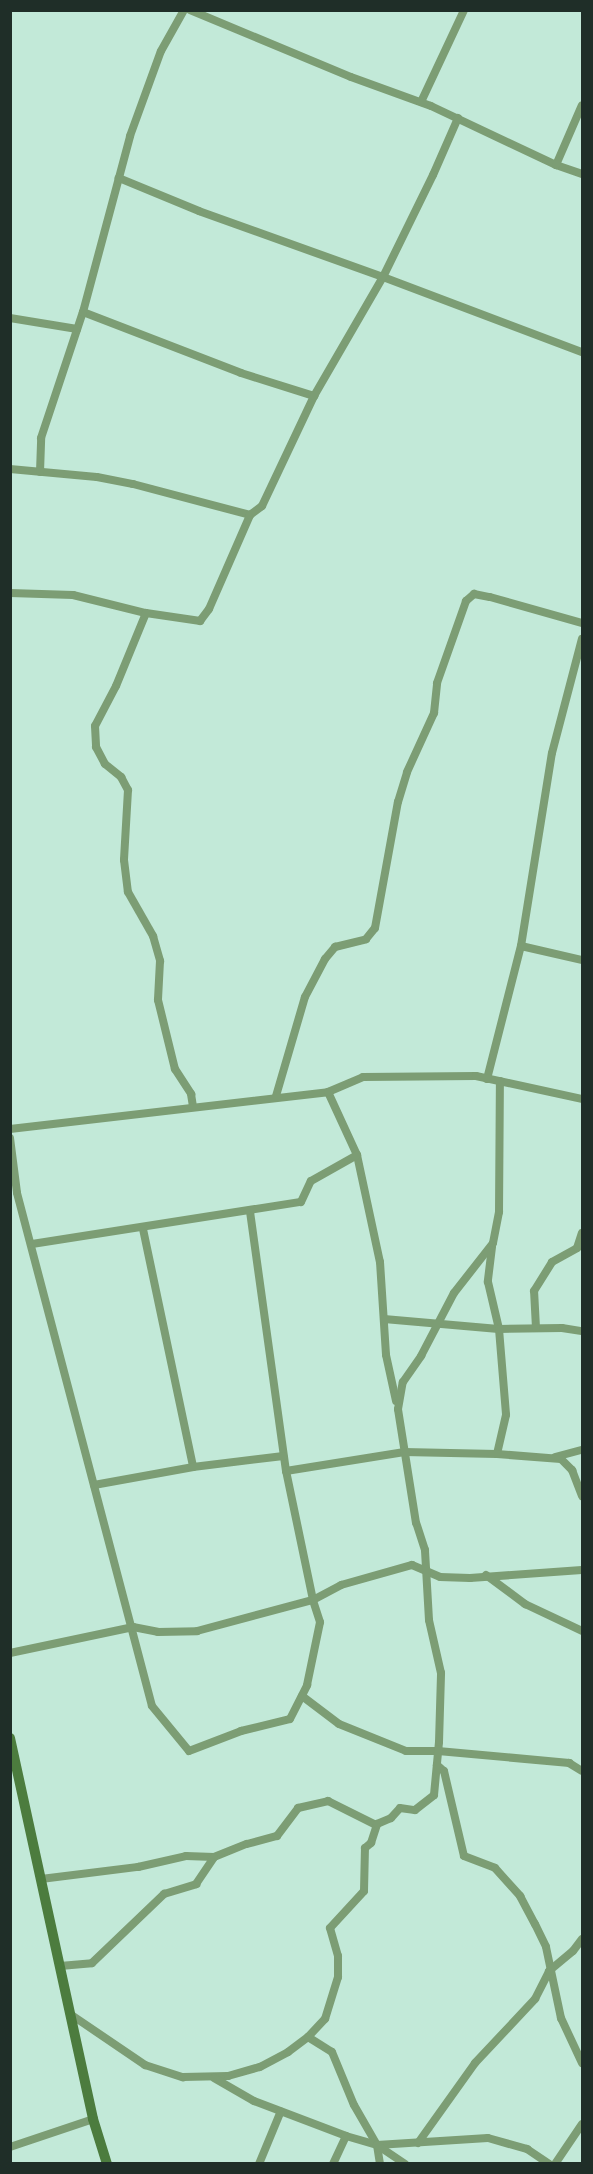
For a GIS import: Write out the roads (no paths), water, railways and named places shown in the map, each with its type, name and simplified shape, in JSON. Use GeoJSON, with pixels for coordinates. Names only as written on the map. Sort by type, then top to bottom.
{"type":"FeatureCollection","features":[{"type":"Feature","properties":{"kind":"main road"},"geometry":{"type":"LineString","coordinates":[[10,1738],[93,2119],[107,2163]]}},
{"type":"Feature","properties":{"kind":"street"},"geometry":{"type":"LineString","coordinates":[[40,472],[41,438],[77,329],[130,136],[161,51],[184,10]]}},
{"type":"Feature","properties":{"kind":"street"},"geometry":{"type":"LineString","coordinates":[[190,10],[421,102],[556,165],[582,174]]}},
{"type":"Feature","properties":{"kind":"street"},"geometry":{"type":"LineString","coordinates":[[421,102],[464,10]]}},
{"type":"Feature","properties":{"kind":"street"},"geometry":{"type":"LineString","coordinates":[[556,165],[582,105]]}},
{"type":"Feature","properties":{"kind":"street"},"geometry":{"type":"LineString","coordinates":[[10,593],[73,595],[146,613],[200,621],[209,609],[250,514],[262,506],[314,396],[383,277],[458,118]]}},
{"type":"Feature","properties":{"kind":"street"},"geometry":{"type":"LineString","coordinates":[[119,178],[199,211],[582,352]]}},
{"type":"Feature","properties":{"kind":"street"},"geometry":{"type":"LineString","coordinates":[[82,312],[242,373],[314,396]]}},
{"type":"Feature","properties":{"kind":"street"},"geometry":{"type":"LineString","coordinates":[[10,318],[77,329]]}},
{"type":"Feature","properties":{"kind":"street"},"geometry":{"type":"LineString","coordinates":[[10,469],[133,484],[250,514]]}},
{"type":"Feature","properties":{"kind":"street"},"geometry":{"type":"LineString","coordinates":[[276,1096],[295,1024],[305,997],[325,959],[335,947],[366,939],[375,928],[398,802],[407,772],[434,713],[437,683],[466,601],[474,594],[490,597],[582,623]]}},
{"type":"Feature","properties":{"kind":"street"},"geometry":{"type":"LineString","coordinates":[[146,613],[116,686],[95,726],[96,747],[105,764],[121,777],[128,790],[124,860],[128,892],[153,936],[160,961],[158,1000],[175,1069],[191,1094],[193,1106]]}},
{"type":"Feature","properties":{"kind":"street"},"geometry":{"type":"LineString","coordinates":[[488,1079],[521,946],[552,753],[582,639]]}},
{"type":"Feature","properties":{"kind":"street"},"geometry":{"type":"LineString","coordinates":[[521,946],[582,960]]}},
{"type":"Feature","properties":{"kind":"street"},"geometry":{"type":"LineString","coordinates":[[10,1129],[276,1096],[328,1092],[363,1077],[476,1076],[582,1098]]}},
{"type":"Feature","properties":{"kind":"street"},"geometry":{"type":"LineString","coordinates":[[497,1454],[506,1415],[499,1329],[488,1282],[488,1267],[499,1212],[500,1081]]}},
{"type":"Feature","properties":{"kind":"street"},"geometry":{"type":"LineString","coordinates":[[70,2014],[145,2065],[183,2077],[228,2076],[260,2067],[288,2052],[308,2037],[325,2019],[338,1977],[338,1956],[330,1928],[364,1891],[365,1848],[371,1843],[376,1825],[381,1820],[391,1818],[400,1808],[415,1810],[434,1795],[441,1673],[429,1620],[425,1550],[416,1522],[398,1409],[386,1355],[380,1262],[357,1155],[328,1092]]}},
{"type":"Feature","properties":{"kind":"street"},"geometry":{"type":"LineString","coordinates":[[10,1138],[17,1193],[153,1706],[189,1751],[241,1731],[290,1719],[307,1685],[320,1622],[313,1600],[283,1456],[250,1210]]}},
{"type":"Feature","properties":{"kind":"street"},"geometry":{"type":"LineString","coordinates":[[32,1244],[301,1202],[311,1181],[357,1155]]}},
{"type":"Feature","properties":{"kind":"street"},"geometry":{"type":"LineString","coordinates":[[143,1228],[193,1467]]}},
{"type":"Feature","properties":{"kind":"street"},"geometry":{"type":"LineString","coordinates":[[536,1328],[534,1291],[552,1262],[577,1248],[582,1233]]}},
{"type":"Feature","properties":{"kind":"street"},"geometry":{"type":"LineString","coordinates":[[398,1409],[403,1382],[421,1356],[454,1293],[493,1243]]}},
{"type":"Feature","properties":{"kind":"street"},"geometry":{"type":"LineString","coordinates":[[384,1318],[499,1329],[536,1328],[582,1331]]}},
{"type":"Feature","properties":{"kind":"street"},"geometry":{"type":"LineString","coordinates":[[550,1458],[582,1450]]}},
{"type":"Feature","properties":{"kind":"street"},"geometry":{"type":"LineString","coordinates":[[286,1471],[404,1452],[497,1454],[550,1458],[561,1459],[572,1470],[582,1496]]}},
{"type":"Feature","properties":{"kind":"street"},"geometry":{"type":"LineString","coordinates":[[94,1485],[193,1467],[283,1456]]}},
{"type":"Feature","properties":{"kind":"street"},"geometry":{"type":"LineString","coordinates":[[10,1653],[133,1627],[158,1632],[197,1631],[313,1600],[341,1585],[412,1565],[440,1577],[582,1570]]}},
{"type":"Feature","properties":{"kind":"street"},"geometry":{"type":"LineString","coordinates":[[486,1575],[525,1604],[582,1630]]}},
{"type":"Feature","properties":{"kind":"street"},"geometry":{"type":"LineString","coordinates":[[302,1696],[339,1724],[406,1751],[438,1751],[569,1763],[582,1771]]}},
{"type":"Feature","properties":{"kind":"street"},"geometry":{"type":"LineString","coordinates":[[437,1765],[444,1771],[464,1856],[495,1868],[520,1896],[546,1947],[549,1971],[561,2018],[582,2063]]}},
{"type":"Feature","properties":{"kind":"street"},"geometry":{"type":"LineString","coordinates":[[41,1879],[138,1867],[186,1856],[214,1857],[247,1844],[277,1836],[298,1808],[328,1801],[376,1825]]}},
{"type":"Feature","properties":{"kind":"street"},"geometry":{"type":"LineString","coordinates":[[60,1966],[92,1963],[164,1894],[196,1884],[214,1857]]}},
{"type":"Feature","properties":{"kind":"street"},"geometry":{"type":"LineString","coordinates":[[418,2143],[476,2063],[535,1999],[549,1971],[573,1951],[582,1939]]}},
{"type":"Feature","properties":{"kind":"street"},"geometry":{"type":"LineString","coordinates":[[308,2037],[332,2052],[354,2105],[377,2145],[380,2163]]}},
{"type":"Feature","properties":{"kind":"street"},"geometry":{"type":"LineString","coordinates":[[213,2078],[254,2101],[346,2136],[377,2145],[405,2163]]}},
{"type":"Feature","properties":{"kind":"street"},"geometry":{"type":"LineString","coordinates":[[259,2163],[281,2111]]}},
{"type":"Feature","properties":{"kind":"street"},"geometry":{"type":"LineString","coordinates":[[10,2147],[93,2119]]}},
{"type":"Feature","properties":{"kind":"street"},"geometry":{"type":"LineString","coordinates":[[555,2163],[582,2124]]}},
{"type":"Feature","properties":{"kind":"street"},"geometry":{"type":"LineString","coordinates":[[333,2163],[346,2136]]}},
{"type":"Feature","properties":{"kind":"street"},"geometry":{"type":"LineString","coordinates":[[377,2145],[488,2138],[527,2149],[549,2163]]}}]}
